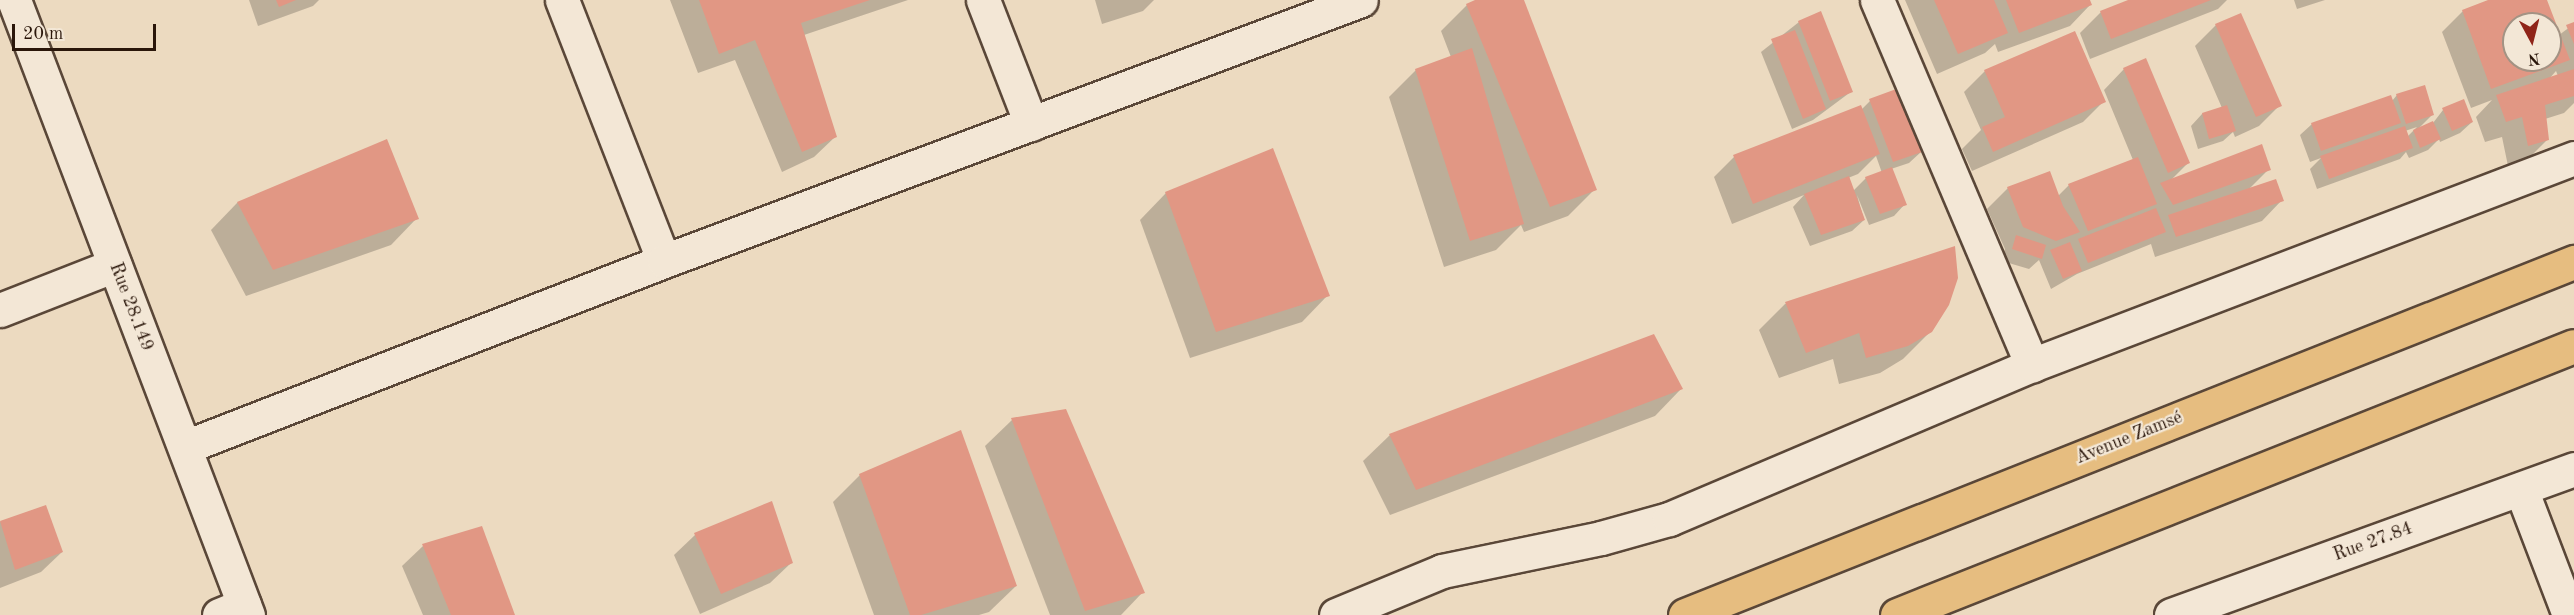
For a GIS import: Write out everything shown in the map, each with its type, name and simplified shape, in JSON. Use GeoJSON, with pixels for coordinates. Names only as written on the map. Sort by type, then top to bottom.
{"type":"FeatureCollection","features":[{"type":"Feature","properties":{"kind":"highway","name":"Avenue Zamsé"},"geometry":{"type":"LineString","coordinates":[[1685,615],[2574,262]]}},
{"type":"Feature","properties":{"kind":"highway"},"geometry":{"type":"LineString","coordinates":[[1897,615],[2574,346]]}},
{"type":"Feature","properties":{"kind":"street","name":"Rue 28.149"},"geometry":{"type":"LineString","coordinates":[[14,0],[185,447],[237,612]]}},
{"type":"Feature","properties":{"kind":"street"},"geometry":{"type":"LineString","coordinates":[[562,0],[664,261]]}},
{"type":"Feature","properties":{"kind":"street"},"geometry":{"type":"LineString","coordinates":[[983,0],[1031,124]]}},
{"type":"Feature","properties":{"kind":"street"},"geometry":{"type":"LineString","coordinates":[[185,447],[664,261],[1361,0]]}},
{"type":"Feature","properties":{"kind":"street"},"geometry":{"type":"LineString","coordinates":[[1877,0],[2032,365]]}},
{"type":"Feature","properties":{"kind":"street"},"geometry":{"type":"LineString","coordinates":[[1336,615],[1442,571],[1600,538],[1669,519],[2032,365],[2574,158]]}},
{"type":"Feature","properties":{"kind":"street"},"geometry":{"type":"LineString","coordinates":[[0,310],[115,265]]}},
{"type":"Feature","properties":{"kind":"street","name":"Rue 27.84"},"geometry":{"type":"LineString","coordinates":[[2171,615],[2574,469]]}},
{"type":"Feature","properties":{"kind":"street"},"geometry":{"type":"LineString","coordinates":[[2521,489],[2569,615]]}},
{"type":"Feature","properties":{"kind":"building"},"geometry":{"type":"Polygon","coordinates":[[[276,0],[296,0],[279,7],[276,0]]]}},
{"type":"Feature","properties":{"kind":"building"},"geometry":{"type":"Polygon","coordinates":[[[699,0],[870,0],[801,23],[837,137],[802,152],[755,40],[719,54],[699,0]]]}},
{"type":"Feature","properties":{"kind":"building"},"geometry":{"type":"Polygon","coordinates":[[[1475,0],[1524,0],[1597,190],[1550,207],[1466,4],[1475,0]]]}},
{"type":"Feature","properties":{"kind":"building"},"geometry":{"type":"Polygon","coordinates":[[[1934,0],[1994,0],[2008,33],[1958,54],[1934,0]]]}},
{"type":"Feature","properties":{"kind":"building"},"geometry":{"type":"Polygon","coordinates":[[[2006,0],[2090,0],[2092,5],[2019,33],[2006,0]]]}},
{"type":"Feature","properties":{"kind":"building"},"geometry":{"type":"Polygon","coordinates":[[[2128,0],[2211,0],[2111,39],[2100,11],[2128,0]]]}},
{"type":"Feature","properties":{"kind":"building"},"geometry":{"type":"Polygon","coordinates":[[[2488,0],[2547,0],[2552,12],[2502,12],[2502,72],[2537,72],[2491,89],[2462,10],[2488,0]]]}},
{"type":"Feature","properties":{"kind":"building"},"geometry":{"type":"Polygon","coordinates":[[[1821,11],[1853,92],[1830,101],[1798,21],[1821,11]]]}},
{"type":"Feature","properties":{"kind":"building"},"geometry":{"type":"Polygon","coordinates":[[[2241,13],[2282,106],[2256,117],[2215,24],[2241,13]]]}},
{"type":"Feature","properties":{"kind":"building"},"geometry":{"type":"Polygon","coordinates":[[[2574,22],[2574,44],[2566,25],[2574,22]]]}},
{"type":"Feature","properties":{"kind":"building"},"geometry":{"type":"Polygon","coordinates":[[[1795,30],[1826,109],[1803,119],[1771,39],[1795,30]]]}},
{"type":"Feature","properties":{"kind":"building"},"geometry":{"type":"Polygon","coordinates":[[[2075,31],[2106,102],[1993,152],[1982,127],[2005,117],[1984,70],[2075,31]]]}},
{"type":"Feature","properties":{"kind":"building"},"geometry":{"type":"Polygon","coordinates":[[[2562,39],[2570,60],[2562,63],[2562,39]]]}},
{"type":"Feature","properties":{"kind":"building"},"geometry":{"type":"Polygon","coordinates":[[[1472,48],[1524,224],[1470,241],[1415,69],[1472,48]]]}},
{"type":"Feature","properties":{"kind":"building"},"geometry":{"type":"Polygon","coordinates":[[[2146,58],[2190,163],[2168,173],[2123,68],[2146,58]]]}},
{"type":"Feature","properties":{"kind":"building"},"geometry":{"type":"Polygon","coordinates":[[[2574,69],[2574,96],[2545,105],[2549,140],[2528,146],[2522,117],[2506,122],[2496,95],[2574,69]]]}},
{"type":"Feature","properties":{"kind":"building"},"geometry":{"type":"Polygon","coordinates":[[[2425,85],[2434,115],[2406,124],[2396,94],[2425,85]]]}},
{"type":"Feature","properties":{"kind":"building"},"geometry":{"type":"Polygon","coordinates":[[[1899,88],[1922,152],[1893,162],[1869,99],[1899,88]]]}},
{"type":"Feature","properties":{"kind":"building"},"geometry":{"type":"Polygon","coordinates":[[[2391,95],[2401,123],[2321,151],[2311,123],[2391,95]]]}},
{"type":"Feature","properties":{"kind":"building"},"geometry":{"type":"Polygon","coordinates":[[[2464,99],[2473,122],[2452,131],[2442,108],[2464,99]]]}},
{"type":"Feature","properties":{"kind":"building"},"geometry":{"type":"Polygon","coordinates":[[[1861,105],[1880,154],[1753,204],[1733,155],[1861,105]]]}},
{"type":"Feature","properties":{"kind":"building"},"geometry":{"type":"Polygon","coordinates":[[[2227,105],[2236,131],[2209,139],[2202,113],[2227,105]]]}},
{"type":"Feature","properties":{"kind":"building"},"geometry":{"type":"Polygon","coordinates":[[[2433,121],[2441,139],[2420,148],[2413,130],[2433,121]]]}},
{"type":"Feature","properties":{"kind":"building"},"geometry":{"type":"Polygon","coordinates":[[[2405,126],[2413,148],[2329,179],[2320,156],[2405,126]]]}},
{"type":"Feature","properties":{"kind":"building"},"geometry":{"type":"Polygon","coordinates":[[[387,139],[419,219],[273,270],[237,202],[387,139]]]}},
{"type":"Feature","properties":{"kind":"building"},"geometry":{"type":"Polygon","coordinates":[[[2262,144],[2271,170],[2173,205],[2160,183],[2262,144]]]}},
{"type":"Feature","properties":{"kind":"building"},"geometry":{"type":"Polygon","coordinates":[[[1273,148],[1330,296],[1216,332],[1165,192],[1273,148]]]}},
{"type":"Feature","properties":{"kind":"building"},"geometry":{"type":"Polygon","coordinates":[[[2138,157],[2157,204],[2088,231],[2068,184],[2138,157]]]}},
{"type":"Feature","properties":{"kind":"building"},"geometry":{"type":"Polygon","coordinates":[[[1892,167],[1907,205],[1880,214],[1865,177],[1892,167]]]}},
{"type":"Feature","properties":{"kind":"building"},"geometry":{"type":"Polygon","coordinates":[[[2050,171],[2063,206],[2080,232],[2056,241],[2023,227],[2007,187],[2050,171]]]}},
{"type":"Feature","properties":{"kind":"building"},"geometry":{"type":"Polygon","coordinates":[[[1849,176],[1865,220],[1821,235],[1804,194],[1849,176]]]}},
{"type":"Feature","properties":{"kind":"building"},"geometry":{"type":"Polygon","coordinates":[[[2276,179],[2284,201],[2176,237],[2168,215],[2276,179]]]}},
{"type":"Feature","properties":{"kind":"building"},"geometry":{"type":"Polygon","coordinates":[[[2156,208],[2166,232],[2088,263],[2078,239],[2156,208]]]}},
{"type":"Feature","properties":{"kind":"building"},"geometry":{"type":"Polygon","coordinates":[[[2016,235],[2046,245],[2042,259],[2012,249],[2016,235]]]}},
{"type":"Feature","properties":{"kind":"building"},"geometry":{"type":"Polygon","coordinates":[[[2070,242],[2082,271],[2063,279],[2050,250],[2070,242]]]}},
{"type":"Feature","properties":{"kind":"building"},"geometry":{"type":"Polygon","coordinates":[[[1955,246],[1958,278],[1949,305],[1932,332],[1908,346],[1866,358],[1859,333],[1806,353],[1785,302],[1955,246]]]}},
{"type":"Feature","properties":{"kind":"building"},"geometry":{"type":"Polygon","coordinates":[[[1654,334],[1683,389],[1416,490],[1389,434],[1654,334]]]}},
{"type":"Feature","properties":{"kind":"building"},"geometry":{"type":"Polygon","coordinates":[[[1066,409],[1145,593],[1085,611],[1011,418],[1066,409]]]}},
{"type":"Feature","properties":{"kind":"building"},"geometry":{"type":"Polygon","coordinates":[[[961,430],[1017,586],[921,615],[910,615],[859,474],[961,430]]]}},
{"type":"Feature","properties":{"kind":"building"},"geometry":{"type":"Polygon","coordinates":[[[772,501],[793,563],[721,594],[694,533],[772,501]]]}},
{"type":"Feature","properties":{"kind":"building"},"geometry":{"type":"Polygon","coordinates":[[[46,505],[63,552],[15,570],[0,521],[46,505]]]}},
{"type":"Feature","properties":{"kind":"building"},"geometry":{"type":"Polygon","coordinates":[[[482,526],[515,615],[451,615],[422,544],[482,526]]]}}]}
